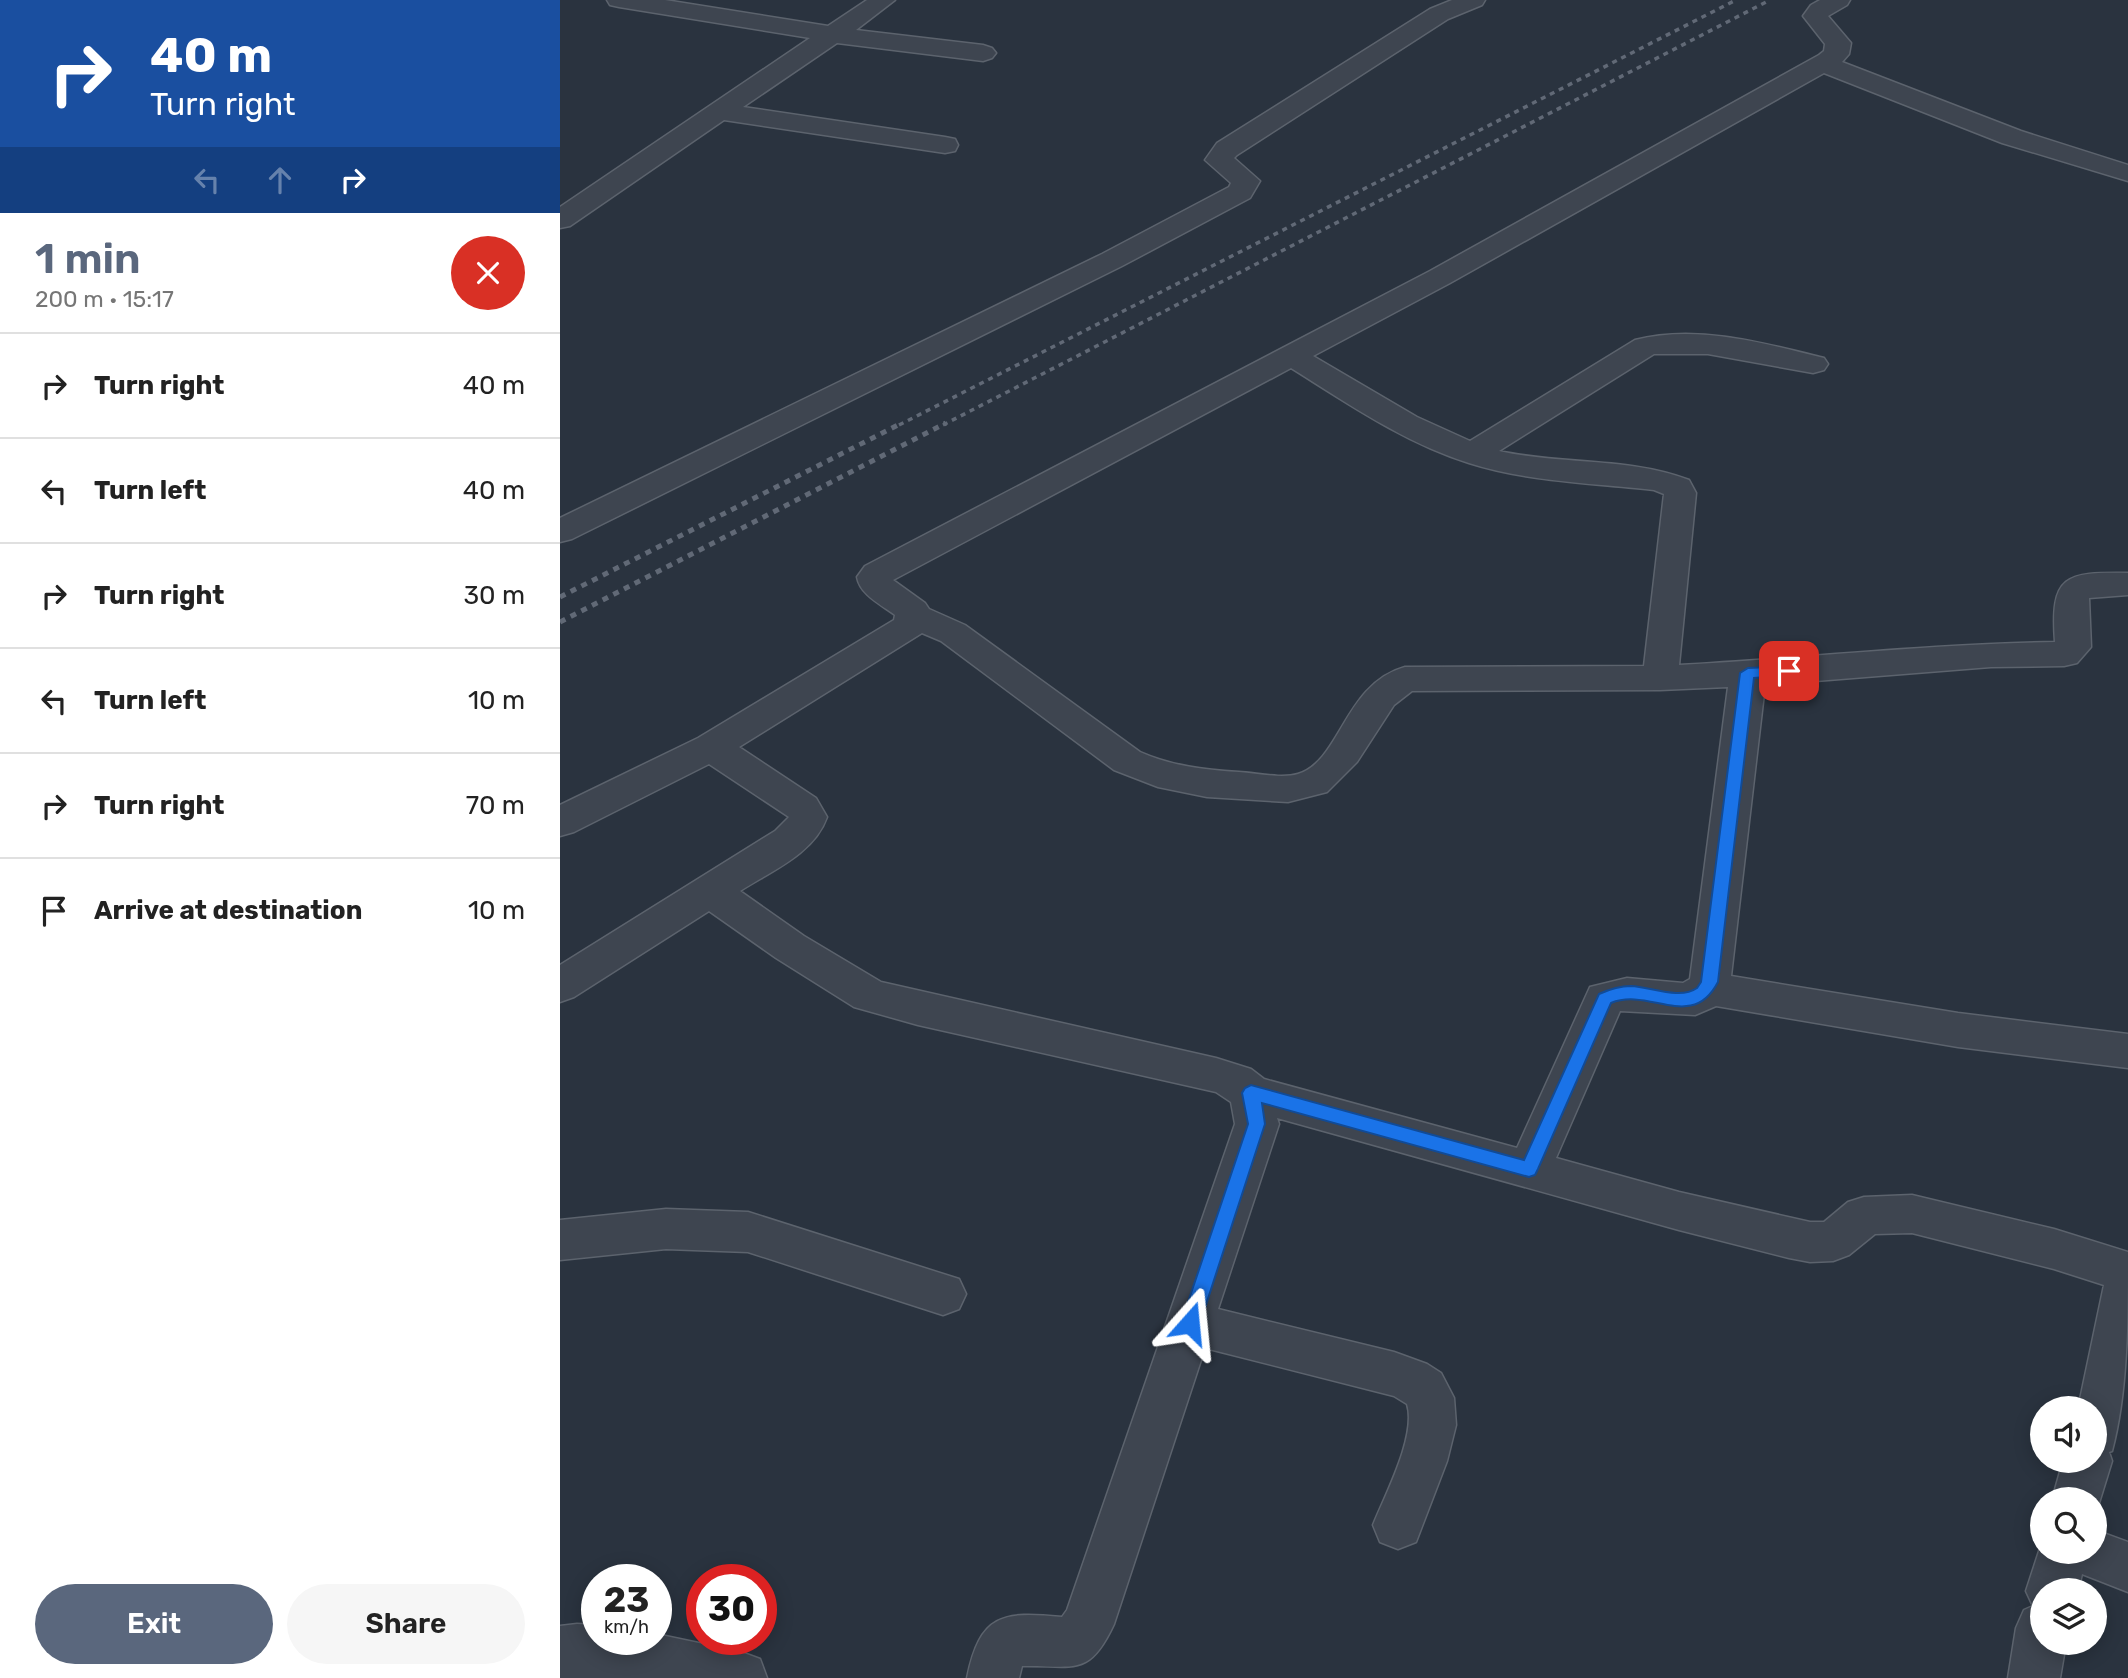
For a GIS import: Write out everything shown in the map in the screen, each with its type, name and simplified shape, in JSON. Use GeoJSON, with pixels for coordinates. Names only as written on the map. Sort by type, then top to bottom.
{"type":"FeatureCollection","features":[{"type":"Feature","properties":{"kind":"street"},"geometry":{"type":"LineString","coordinates":[[619,0],[835,35],[983,53]]}},
{"type":"Feature","properties":{"kind":"street"},"geometry":{"type":"LineString","coordinates":[[560,220],[883,0]]}},
{"type":"Feature","properties":{"kind":"street"},"geometry":{"type":"LineString","coordinates":[[560,531],[1111,260],[1240,192],[1246,181],[1219,160],[1227,149],[1439,14],[1472,0]]}},
{"type":"Feature","properties":{"kind":"street"},"geometry":{"type":"LineString","coordinates":[[1838,0],[1819,10],[1815,16],[1838,43],[1836,54],[1823,63],[1440,277],[874,577],[876,583],[913,611],[915,616],[953,633],[1127,761],[1147,771],[1214,785],[1288,788],[1306,786],[1321,778],[1337,762],[1388,687],[1405,679],[1660,678],[1991,654],[2064,654],[2073,647],[2069,600],[2072,591],[2081,585],[2128,584]]}},
{"type":"Feature","properties":{"kind":"street"},"geometry":{"type":"LineString","coordinates":[[1823,63],[2047,149],[2128,173]]}},
{"type":"Feature","properties":{"kind":"street"},"geometry":{"type":"LineString","coordinates":[[722,112],[945,145]]}},
{"type":"Feature","properties":{"kind":"street"},"geometry":{"type":"LineString","coordinates":[[1473,453],[1646,346],[1689,342],[1813,364]]}},
{"type":"Feature","properties":{"kind":"street"},"geometry":{"type":"LineString","coordinates":[[1292,356],[1404,422],[1473,453],[1523,465],[1659,481],[1677,487],[1680,493],[1660,678]]}},
{"type":"Feature","properties":{"kind":"street"},"geometry":{"type":"LineString","coordinates":[[560,822],[711,747],[906,628],[915,616]]}},
{"type":"Feature","properties":{"kind":"street"},"geometry":{"type":"LineString","coordinates":[[1529,1169],[1605,999],[1616,994],[1634,993],[1695,999],[1710,982],[1748,673]]}},
{"type":"Feature","properties":{"kind":"street"},"geometry":{"type":"LineString","coordinates":[[560,986],[789,841],[804,828],[808,817],[803,808],[711,747]]}},
{"type":"Feature","properties":{"kind":"street"},"geometry":{"type":"LineString","coordinates":[[710,891],[810,961],[869,995],[918,1009],[1216,1075],[1236,1081],[1251,1093],[1789,1238],[1810,1242],[1833,1241],[1864,1216],[1912,1214],[2054,1249],[2128,1274],[2104,1396]]}},
{"type":"Feature","properties":{"kind":"street"},"geometry":{"type":"LineString","coordinates":[[1706,988],[1958,1030],[2128,1051]]}},
{"type":"Feature","properties":{"kind":"street"},"geometry":{"type":"LineString","coordinates":[[993,1678],[1003,1646],[1010,1642],[1018,1640],[1071,1644],[1080,1637],[1088,1624],[1256,1124],[1251,1093]]}},
{"type":"Feature","properties":{"kind":"street"},"geometry":{"type":"LineString","coordinates":[[560,1240],[666,1229],[748,1232],[943,1294]]}},
{"type":"Feature","properties":{"kind":"street"},"geometry":{"type":"LineString","coordinates":[[1190,1323],[1385,1372],[1418,1383],[1431,1398],[1434,1424],[1398,1525]]}},
{"type":"Feature","properties":{"kind":"street"},"geometry":{"type":"LineString","coordinates":[[2107,1559],[2128,1567]]}},
{"type":"Feature","properties":{"kind":"street"},"geometry":{"type":"LineString","coordinates":[[560,1652],[573,1649],[610,1653],[741,1678]]}},
{"type":"Feature","properties":{"kind":"street"},"geometry":{"type":"LineString","coordinates":[[2034,1678],[2038,1655]]}},
{"type":"Feature","properties":{"kind":"railway"},"geometry":{"type":"LineString","coordinates":[[899,425],[1736,0]]}},
{"type":"Feature","properties":{"kind":"railway"},"geometry":{"type":"LineString","coordinates":[[943,425],[1770,0]]}},
{"type":"Feature","properties":{"kind":"railway"},"geometry":{"type":"LineString","coordinates":[[560,597],[902,423]]}},
{"type":"Feature","properties":{"kind":"railway"},"geometry":{"type":"LineString","coordinates":[[560,622],[946,423]]}},
{"type":"Feature","properties":{"kind":"route"},"geometry":{"type":"LineString","coordinates":[[1190,1323],[1256,1124],[1251,1093],[1529,1169],[1599,1007],[1605,999],[1616,994],[1634,993],[1684,1000],[1695,999],[1703,993],[1710,982],[1748,673],[1789,671]]}}]}
